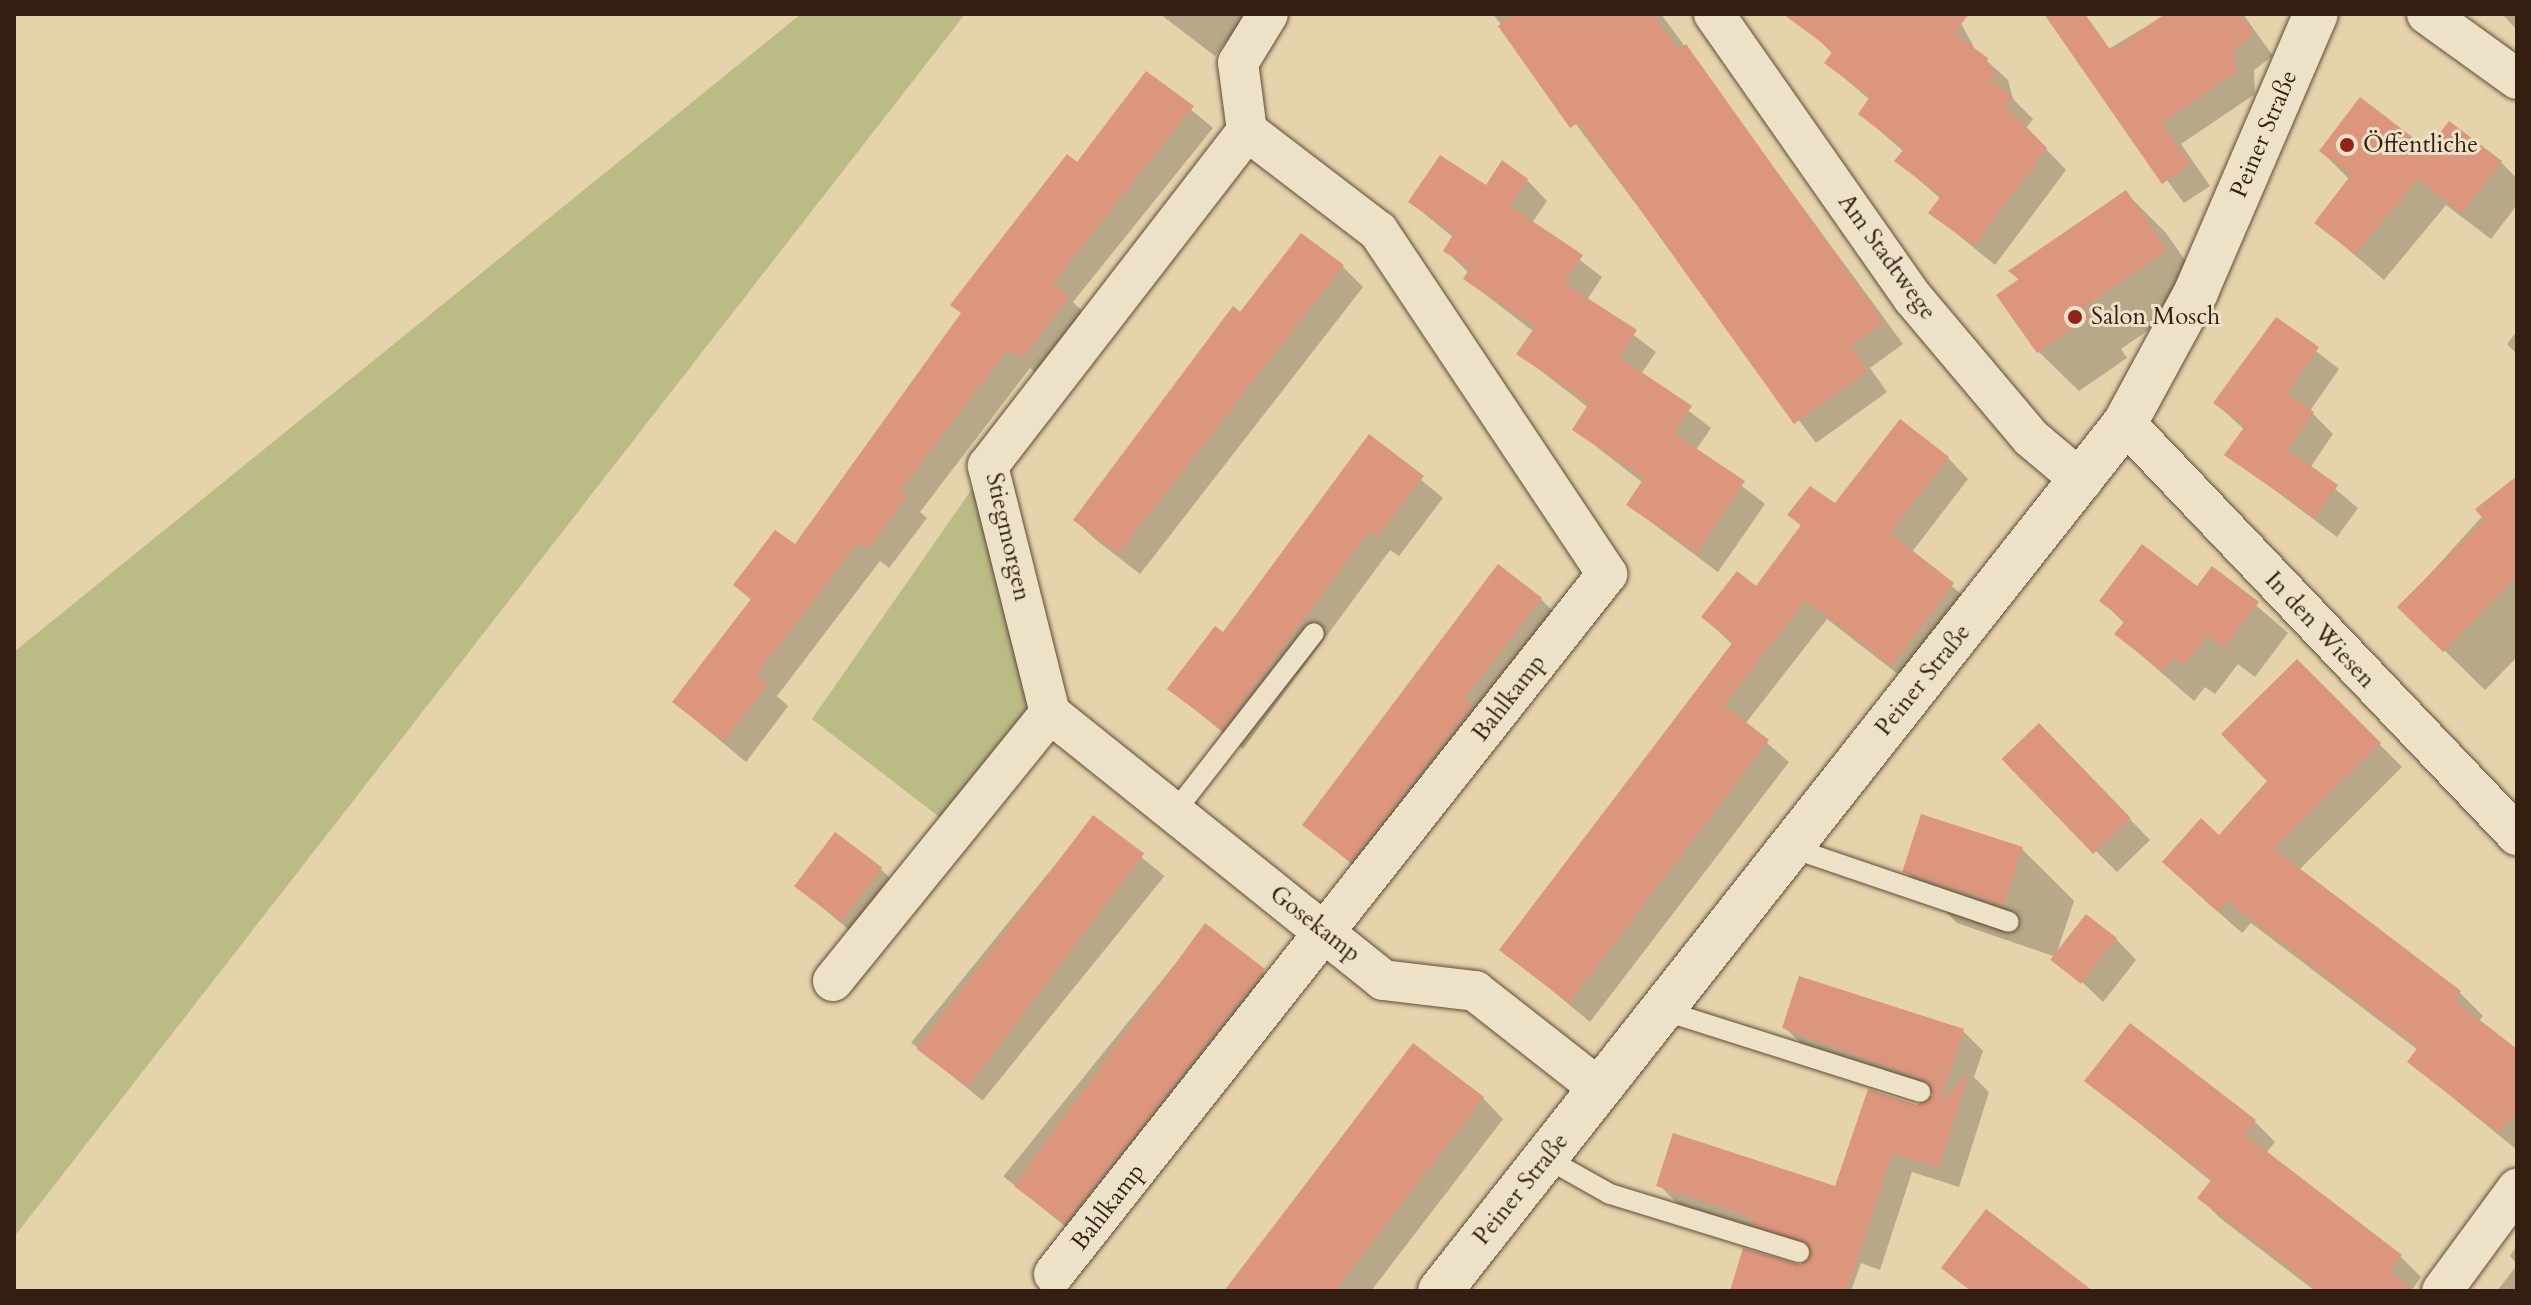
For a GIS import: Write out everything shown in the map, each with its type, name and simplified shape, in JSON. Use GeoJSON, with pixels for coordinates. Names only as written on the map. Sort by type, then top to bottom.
{"type":"FeatureCollection","features":[{"type":"Feature","properties":{"kind":"main road","name":"Peiner Straße"},"geometry":{"type":"LineString","coordinates":[[1440,1291],[2125,423],[2196,292],[2316,14]]}},
{"type":"Feature","properties":{"kind":"street"},"geometry":{"type":"LineString","coordinates":[[1247,131],[1238,63],[1268,14]]}},
{"type":"Feature","properties":{"kind":"street","name":"Am Stadtwege"},"geometry":{"type":"LineString","coordinates":[[1714,14],[1913,298],[2031,438],[2082,481]]}},
{"type":"Feature","properties":{"kind":"street"},"geometry":{"type":"LineString","coordinates":[[2427,14],[2517,79]]}},
{"type":"Feature","properties":{"kind":"street","name":"Stiegmorgen"},"geometry":{"type":"LineString","coordinates":[[1050,713],[988,466],[1247,131]]}},
{"type":"Feature","properties":{"kind":"street","name":"Bahlkamp"},"geometry":{"type":"LineString","coordinates":[[1054,1274],[1607,574],[1378,231],[1247,131]]}},
{"type":"Feature","properties":{"kind":"street","name":"In den Wiesen"},"geometry":{"type":"LineString","coordinates":[[2125,423],[2517,835]]}},
{"type":"Feature","properties":{"kind":"street"},"geometry":{"type":"LineString","coordinates":[[833,981],[1050,713]]}},
{"type":"Feature","properties":{"kind":"street","name":"Gosekamp"},"geometry":{"type":"LineString","coordinates":[[1050,713],[1383,980],[1475,991],[1600,1089]]}},
{"type":"Feature","properties":{"kind":"street"},"geometry":{"type":"LineString","coordinates":[[2442,1291],[2517,1189]]}},
{"type":"Feature","properties":{"kind":"lane"},"geometry":{"type":"LineString","coordinates":[[1173,814],[1314,633]]}},
{"type":"Feature","properties":{"kind":"lane"},"geometry":{"type":"LineString","coordinates":[[1789,847],[2009,922]]}},
{"type":"Feature","properties":{"kind":"lane"},"geometry":{"type":"LineString","coordinates":[[1662,1010],[1920,1092]]}},
{"type":"Feature","properties":{"kind":"lane"},"geometry":{"type":"LineString","coordinates":[[1546,1158],[1610,1194],[1799,1252]]}},
{"type":"Feature","properties":{"kind":"green space"},"geometry":{"type":"Polygon","coordinates":[[[801,14],[965,14],[14,1237],[14,652],[801,14]]]}},
{"type":"Feature","properties":{"kind":"green space"},"geometry":{"type":"Polygon","coordinates":[[[988,466],[1050,713],[955,829],[812,719],[988,466]]]}},
{"type":"Feature","properties":{"kind":"building"},"geometry":{"type":"Polygon","coordinates":[[[1515,14],[1653,14],[1679,50],[1686,44],[1884,322],[1851,346],[1868,371],[1794,424],[1578,123],[1570,128],[1498,26],[1515,14]]]}},
{"type":"Feature","properties":{"kind":"building"},"geometry":{"type":"Polygon","coordinates":[[[1783,14],[1969,14],[1954,33],[1989,59],[1984,62],[1997,72],[1991,80],[2013,97],[2006,106],[2047,148],[1974,246],[1928,213],[1941,196],[1894,161],[1904,149],[1858,114],[1870,97],[1824,63],[1833,51],[1783,14]]]}},
{"type":"Feature","properties":{"kind":"building"},"geometry":{"type":"Polygon","coordinates":[[[2044,14],[2085,14],[2111,51],[2165,14],[2240,14],[2254,34],[2235,49],[2236,72],[2162,123],[2190,164],[2162,184],[2044,14]]]}},
{"type":"Feature","properties":{"kind":"building"},"geometry":{"type":"Polygon","coordinates":[[[1146,71],[1194,106],[1053,283],[1070,296],[1022,359],[1008,349],[900,491],[908,496],[868,549],[859,542],[756,675],[768,684],[724,742],[672,702],[751,599],[733,585],[775,530],[795,544],[961,313],[950,305],[1067,154],[1077,162],[1146,71]]]}},
{"type":"Feature","properties":{"kind":"building"},"geometry":{"type":"Polygon","coordinates":[[[2360,97],[2428,149],[2449,121],[2502,161],[2462,213],[2418,179],[2355,254],[2314,223],[2351,175],[2319,151],[2360,97]]]}},
{"type":"Feature","properties":{"kind":"building"},"geometry":{"type":"Polygon","coordinates":[[[1440,155],[1486,185],[1502,160],[1528,179],[1510,206],[1583,255],[1564,283],[1637,330],[1619,357],[1692,406],[1673,433],[1745,481],[1697,553],[1626,505],[1644,478],[1572,430],[1589,403],[1516,354],[1535,327],[1463,279],[1481,251],[1468,267],[1443,251],[1454,233],[1408,202],[1440,155]]]}},
{"type":"Feature","properties":{"kind":"building"},"geometry":{"type":"Polygon","coordinates":[[[2126,190],[2167,250],[2083,308],[2089,317],[2037,353],[1996,295],[2019,279],[2008,271],[2126,190]]]}},
{"type":"Feature","properties":{"kind":"building"},"geometry":{"type":"Polygon","coordinates":[[[1301,233],[1344,265],[1118,554],[1073,520],[1233,306],[1240,312],[1301,233]]]}},
{"type":"Feature","properties":{"kind":"building"},"geometry":{"type":"Polygon","coordinates":[[[2276,317],[2319,347],[2287,394],[2314,412],[2288,450],[2338,485],[2315,518],[2224,455],[2245,426],[2213,403],[2276,317]]]}},
{"type":"Feature","properties":{"kind":"building"},"geometry":{"type":"Polygon","coordinates":[[[1900,419],[1949,457],[1890,533],[1954,583],[1891,666],[1806,600],[1724,705],[1769,740],[1569,1003],[1499,950],[1733,642],[1701,617],[1737,571],[1756,586],[1801,525],[1787,515],[1810,486],[1835,503],[1900,419]]]}},
{"type":"Feature","properties":{"kind":"building"},"geometry":{"type":"Polygon","coordinates":[[[1369,434],[1424,476],[1377,537],[1369,531],[1222,730],[1167,689],[1215,626],[1223,632],[1369,434]]]}},
{"type":"Feature","properties":{"kind":"building"},"geometry":{"type":"Polygon","coordinates":[[[2517,476],[2517,576],[2443,652],[2397,607],[2484,520],[2475,509],[2517,476]]]}},
{"type":"Feature","properties":{"kind":"building"},"geometry":{"type":"Polygon","coordinates":[[[2142,544],[2197,586],[2212,566],[2259,602],[2224,648],[2207,636],[2184,666],[2174,658],[2163,672],[2114,634],[2125,621],[2099,601],[2142,544]]]}},
{"type":"Feature","properties":{"kind":"building"},"geometry":{"type":"Polygon","coordinates":[[[1498,564],[1542,598],[1465,698],[1473,705],[1350,862],[1302,825],[1498,564]]]}},
{"type":"Feature","properties":{"kind":"building"},"geometry":{"type":"Polygon","coordinates":[[[2297,659],[2381,743],[2274,849],[2461,991],[2454,1000],[2517,1049],[2517,1110],[2499,1133],[2407,1062],[2418,1047],[2227,901],[2218,912],[2162,862],[2201,818],[2219,835],[2267,781],[2221,734],[2297,659]]]}},
{"type":"Feature","properties":{"kind":"building"},"geometry":{"type":"Polygon","coordinates":[[[2039,723],[2131,818],[2093,854],[2002,759],[2039,723]]]}},
{"type":"Feature","properties":{"kind":"building"},"geometry":{"type":"Polygon","coordinates":[[[1921,814],[2023,847],[2004,905],[1902,872],[1921,814]]]}},
{"type":"Feature","properties":{"kind":"building"},"geometry":{"type":"Polygon","coordinates":[[[1093,815],[1144,854],[968,1088],[917,1049],[1093,815]]]}},
{"type":"Feature","properties":{"kind":"building"},"geometry":{"type":"Polygon","coordinates":[[[835,832],[882,868],[841,922],[794,886],[835,832]]]}},
{"type":"Feature","properties":{"kind":"building"},"geometry":{"type":"Polygon","coordinates":[[[2086,914],[2117,938],[2081,984],[2050,960],[2086,914]]]}},
{"type":"Feature","properties":{"kind":"building"},"geometry":{"type":"Polygon","coordinates":[[[1205,923],[1265,969],[1064,1224],[1014,1186],[1205,923]]]}},
{"type":"Feature","properties":{"kind":"building"},"geometry":{"type":"Polygon","coordinates":[[[1799,976],[1964,1029],[1940,1103],[1970,1070],[1939,1168],[1892,1153],[1847,1291],[1730,1291],[1743,1248],[1801,1265],[1811,1248],[1751,1224],[1753,1217],[1656,1186],[1673,1133],[1835,1186],[1868,1089],[1917,1105],[1933,1095],[1924,1080],[1782,1028],[1799,976]]]}},
{"type":"Feature","properties":{"kind":"building"},"geometry":{"type":"Polygon","coordinates":[[[2130,1023],[2256,1120],[2245,1135],[2402,1255],[2390,1271],[2415,1291],[2319,1291],[2197,1198],[2212,1179],[2084,1081],[2130,1023]]]}},
{"type":"Feature","properties":{"kind":"building"},"geometry":{"type":"Polygon","coordinates":[[[1413,1043],[1484,1097],[1335,1291],[1224,1291],[1413,1043]]]}},
{"type":"Feature","properties":{"kind":"building"},"geometry":{"type":"Polygon","coordinates":[[[1986,1209],[2093,1291],[1971,1291],[1941,1268],[1986,1209]]]}},
{"type":"Feature","properties":{"kind":"place","name":"Öffentliche"},"geometry":{"type":"Point","coordinates":[2347,145]}},
{"type":"Feature","properties":{"kind":"place","name":"Salon Mosch"},"geometry":{"type":"Point","coordinates":[2075,317]}}]}
